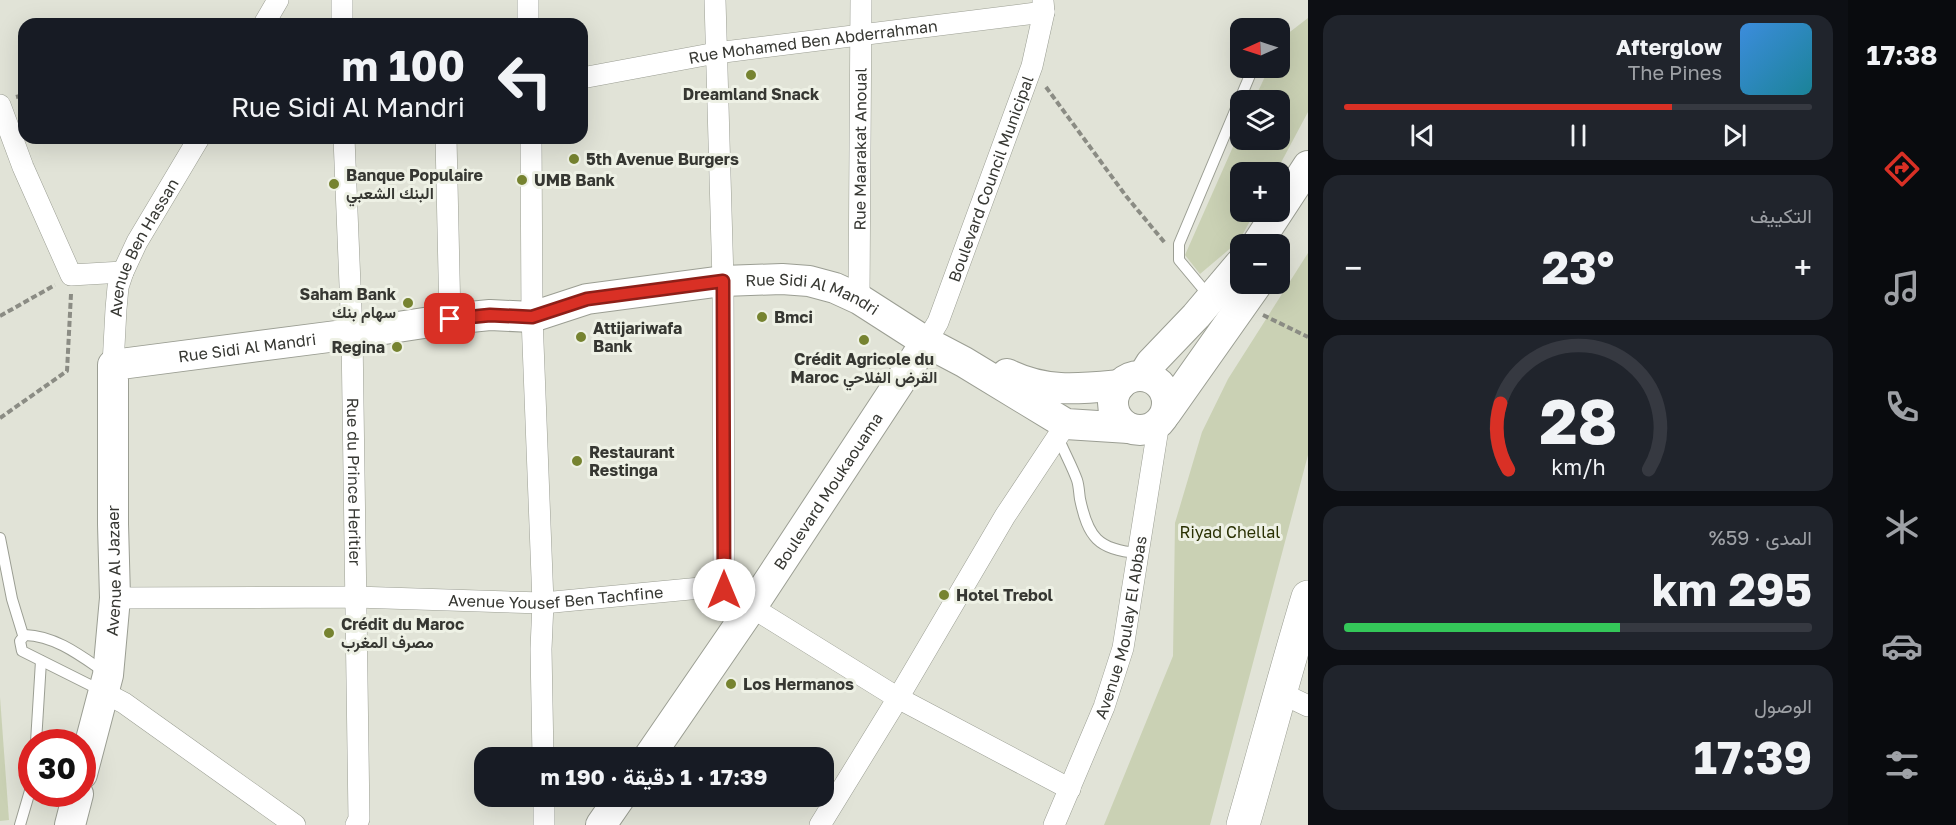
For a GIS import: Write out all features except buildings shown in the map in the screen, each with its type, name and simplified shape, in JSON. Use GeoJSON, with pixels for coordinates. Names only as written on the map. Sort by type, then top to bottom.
{"type":"FeatureCollection","features":[{"type":"Feature","properties":{"kind":"main road"},"geometry":{"type":"LineString","coordinates":[[1264,234],[1308,166]]}},
{"type":"Feature","properties":{"kind":"main road"},"geometry":{"type":"LineString","coordinates":[[1289,234],[1308,204]]}},
{"type":"Feature","properties":{"kind":"main road"},"geometry":{"type":"LineString","coordinates":[[1062,431],[1078,412],[1126,384],[1151,363],[1230,276]]}},
{"type":"Feature","properties":{"kind":"main road","name":"Rue Sidi Al Mandri"},"geometry":{"type":"LineString","coordinates":[[113,365],[450,319],[490,315],[532,317],[587,299],[723,281],[782,279],[809,281],[835,288],[858,298],[926,342],[964,362],[1062,431],[1129,428]]}},
{"type":"Feature","properties":{"kind":"main road"},"geometry":{"type":"LineString","coordinates":[[1162,418],[1167,403],[1166,393],[1153,378],[1126,384],[1113,408],[1116,417],[1129,428],[1145,430],[1153,427],[1162,418],[1250,294]]}},
{"type":"Feature","properties":{"kind":"main road","name":"Boulevard Moukaouama"},"geometry":{"type":"LineString","coordinates":[[656,747],[751,608],[926,342]]}},
{"type":"Feature","properties":{"kind":"main road","name":"Rue Sidi Al Mandri"},"geometry":{"type":"LineString","coordinates":[[964,362],[979,362],[1021,380],[1053,388],[1126,384]]}},
{"type":"Feature","properties":{"kind":"main road","name":"Avenue Al Jazaer"},"geometry":{"type":"LineString","coordinates":[[96,735],[112,690],[115,598],[112,513],[113,365]]}},
{"type":"Feature","properties":{"kind":"main road"},"geometry":{"type":"LineString","coordinates":[[1243,825],[1270,730],[1294,699],[1308,597]]}},
{"type":"Feature","properties":{"kind":"main road"},"geometry":{"type":"LineString","coordinates":[[70,825],[75,807]]}},
{"type":"Feature","properties":{"kind":"main road"},"geometry":{"type":"LineString","coordinates":[[601,825],[613,807]]}},
{"type":"Feature","properties":{"kind":"street"},"geometry":{"type":"LineString","coordinates":[[268,18],[278,0]]}},
{"type":"Feature","properties":{"kind":"street"},"geometry":{"type":"LineString","coordinates":[[342,0],[342,18]]}},
{"type":"Feature","properties":{"kind":"street"},"geometry":{"type":"LineString","coordinates":[[528,0],[528,18]]}},
{"type":"Feature","properties":{"kind":"street"},"geometry":{"type":"LineString","coordinates":[[715,0],[723,281],[724,590],[898,698],[1070,789]]}},
{"type":"Feature","properties":{"kind":"street","name":"Rue Maarakat Anoual"},"geometry":{"type":"LineString","coordinates":[[858,298],[861,0]]}},
{"type":"Feature","properties":{"kind":"street","name":"Rue Mohamed Ben Abderrahman"},"geometry":{"type":"LineString","coordinates":[[588,77],[716,53],[861,36],[1043,6]]}},
{"type":"Feature","properties":{"kind":"street","name":"Boulevard Council Municipal"},"geometry":{"type":"LineString","coordinates":[[926,342],[938,322],[1032,66],[1043,6]]}},
{"type":"Feature","properties":{"kind":"street"},"geometry":{"type":"LineString","coordinates":[[0,105],[23,166],[71,275],[123,272]]}},
{"type":"Feature","properties":{"kind":"street","name":"Avenue Ben Hassan"},"geometry":{"type":"LineString","coordinates":[[113,365],[118,287],[123,272],[137,242],[195,144]]}},
{"type":"Feature","properties":{"kind":"street","name":"Rue du Prince Heritier"},"geometry":{"type":"LineString","coordinates":[[344,144],[352,334],[359,819],[356,825]]}},
{"type":"Feature","properties":{"kind":"street"},"geometry":{"type":"LineString","coordinates":[[446,144],[450,319]]}},
{"type":"Feature","properties":{"kind":"street"},"geometry":{"type":"LineString","coordinates":[[531,144],[532,317],[543,603],[541,649],[543,747]]}},
{"type":"Feature","properties":{"kind":"street","name":"Avenue Moulay El Abbas"},"geometry":{"type":"LineString","coordinates":[[1053,825],[1104,707],[1123,648],[1162,418]]}},
{"type":"Feature","properties":{"kind":"street"},"geometry":{"type":"LineString","coordinates":[[820,825],[1005,516],[1062,431]]}},
{"type":"Feature","properties":{"kind":"street","name":"Avenue Yousef Ben Tachfine"},"geometry":{"type":"LineString","coordinates":[[115,598],[355,597],[543,603],[711,587],[724,590]]}},
{"type":"Feature","properties":{"kind":"street"},"geometry":{"type":"LineString","coordinates":[[112,690],[295,825]]}},
{"type":"Feature","properties":{"kind":"street"},"geometry":{"type":"LineString","coordinates":[[544,807],[544,825]]}},
{"type":"Feature","properties":{"kind":"lane"},"geometry":{"type":"LineString","coordinates":[[1211,299],[1179,260],[1180,238],[1249,78]]}},
{"type":"Feature","properties":{"kind":"lane"},"geometry":{"type":"LineString","coordinates":[[1062,431],[1090,531],[1099,543],[1117,552],[1138,553]]}},
{"type":"Feature","properties":{"kind":"lane"},"geometry":{"type":"LineString","coordinates":[[0,538],[12,599],[23,635],[19,644],[22,651],[112,690]]}},
{"type":"Feature","properties":{"kind":"lane"},"geometry":{"type":"LineString","coordinates":[[23,635],[56,641],[88,660],[112,690]]}},
{"type":"Feature","properties":{"kind":"lane"},"geometry":{"type":"LineString","coordinates":[[37,729],[41,661]]}},
{"type":"Feature","properties":{"kind":"lane"},"geometry":{"type":"LineString","coordinates":[[20,825],[25,807]]}},
{"type":"Feature","properties":{"kind":"path"},"geometry":{"type":"LineString","coordinates":[[1032,66],[1126,196],[1179,260]]}},
{"type":"Feature","properties":{"kind":"path"},"geometry":{"type":"LineString","coordinates":[[0,316],[71,275]]}},
{"type":"Feature","properties":{"kind":"path"},"geometry":{"type":"LineString","coordinates":[[0,418],[67,372],[71,275]]}},
{"type":"Feature","properties":{"kind":"path"},"geometry":{"type":"LineString","coordinates":[[1262,314],[1308,338]]}},
{"type":"Feature","properties":{"kind":"green space"},"geometry":{"type":"Polygon","coordinates":[[[1308,18],[1308,112],[1290,146],[1290,90],[1259,90],[1264,78],[1290,78],[1290,32],[1308,18]]]}},
{"type":"Feature","properties":{"kind":"green space"},"geometry":{"type":"Polygon","coordinates":[[[1232,150],[1288,150],[1281,162],[1230,162],[1230,222],[1249,222],[1243,234],[1230,234],[1230,249],[1200,274],[1185,255],[1232,150]]]}},
{"type":"Feature","properties":{"kind":"green space","name":"Riyad Chellal"},"geometry":{"type":"Polygon","coordinates":[[[1308,253],[1308,455],[1210,825],[1104,825],[1173,656],[1175,523],[1202,432],[1228,379],[1282,294],[1290,294],[1290,281],[1308,253]]]}},
{"type":"Feature","properties":{"kind":"green space"},"geometry":{"type":"Polygon","coordinates":[[[0,697],[9,820],[0,821],[0,697]]]}},
{"type":"Feature","properties":{"kind":"place","name":"Dreamland Snack"},"geometry":{"type":"Point","coordinates":[751,75]}},
{"type":"Feature","properties":{"kind":"place","name":"5th Avenue Burgers"},"geometry":{"type":"Point","coordinates":[574,159]}},
{"type":"Feature","properties":{"kind":"place","name":"UMB Bank"},"geometry":{"type":"Point","coordinates":[522,180]}},
{"type":"Feature","properties":{"kind":"place","name":"Banque Populaire البنك الشعبي"},"geometry":{"type":"Point","coordinates":[334,184]}},
{"type":"Feature","properties":{"kind":"place","name":"Saham Bank سهام بنك"},"geometry":{"type":"Point","coordinates":[408,303]}},
{"type":"Feature","properties":{"kind":"place","name":"Bmci"},"geometry":{"type":"Point","coordinates":[762,317]}},
{"type":"Feature","properties":{"kind":"place","name":"Attijariwafa Bank"},"geometry":{"type":"Point","coordinates":[581,337]}},
{"type":"Feature","properties":{"kind":"place","name":"Crédit Agricole du Maroc القرض الفلاحي"},"geometry":{"type":"Point","coordinates":[864,340]}},
{"type":"Feature","properties":{"kind":"place","name":"Regina"},"geometry":{"type":"Point","coordinates":[397,347]}},
{"type":"Feature","properties":{"kind":"place","name":"Restaurant Restinga"},"geometry":{"type":"Point","coordinates":[577,461]}},
{"type":"Feature","properties":{"kind":"place","name":"Hotel Trebol"},"geometry":{"type":"Point","coordinates":[944,595]}},
{"type":"Feature","properties":{"kind":"place","name":"Crédit du Maroc مصرف المغرب"},"geometry":{"type":"Point","coordinates":[329,633]}},
{"type":"Feature","properties":{"kind":"place","name":"Los Hermanos"},"geometry":{"type":"Point","coordinates":[731,684]}},
{"type":"Feature","properties":{"kind":"route"},"geometry":{"type":"LineString","coordinates":[[450,319],[490,315],[532,317],[587,299],[723,281],[724,590]]}}]}
